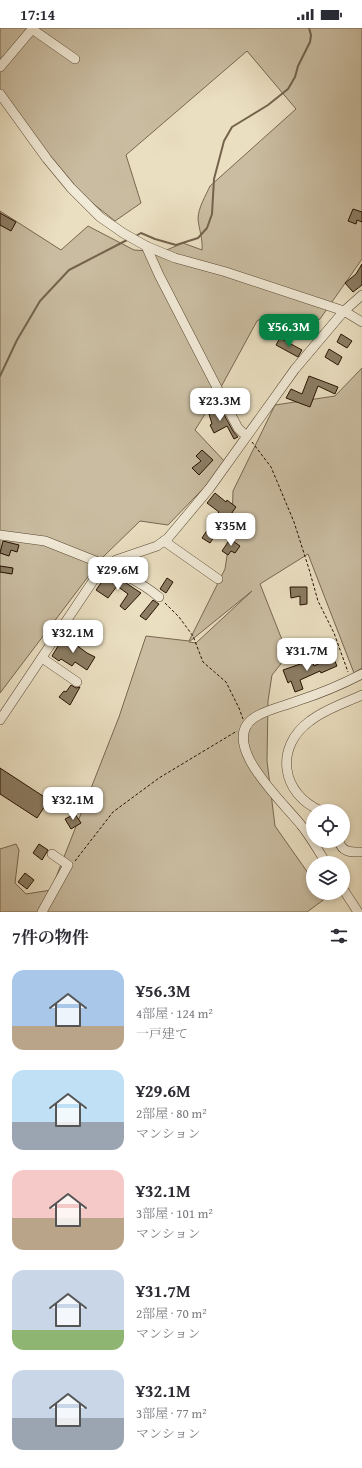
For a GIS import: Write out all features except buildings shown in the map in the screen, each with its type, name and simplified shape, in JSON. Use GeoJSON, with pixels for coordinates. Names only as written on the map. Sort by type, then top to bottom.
{"type":"FeatureCollection","features":[{"type":"Feature","properties":{"kind":"street"},"geometry":{"type":"LineString","coordinates":[[0,67],[32,28],[75,60]]}},
{"type":"Feature","properties":{"kind":"street"},"geometry":{"type":"LineString","coordinates":[[0,94],[47,159],[71,188],[100,217],[123,233],[146,246],[175,258],[226,272],[344,311],[362,322]]}},
{"type":"Feature","properties":{"kind":"street"},"geometry":{"type":"LineString","coordinates":[[146,246],[159,275],[228,409],[238,428],[243,433]]}},
{"type":"Feature","properties":{"kind":"street"},"geometry":{"type":"LineString","coordinates":[[0,720],[95,578],[116,560],[157,546],[164,541],[182,522],[209,489],[295,369],[344,311],[362,295]]}},
{"type":"Feature","properties":{"kind":"street"},"geometry":{"type":"LineString","coordinates":[[0,535],[45,541],[108,566],[113,571],[123,574],[149,589],[159,597]]}},
{"type":"Feature","properties":{"kind":"street"},"geometry":{"type":"LineString","coordinates":[[164,541],[218,579]]}},
{"type":"Feature","properties":{"kind":"street"},"geometry":{"type":"LineString","coordinates":[[42,658],[77,682]]}},
{"type":"Feature","properties":{"kind":"street"},"geometry":{"type":"LineString","coordinates":[[321,856],[301,825],[277,798],[247,755],[243,744],[246,726],[247,722],[258,715],[305,698],[362,674]]}},
{"type":"Feature","properties":{"kind":"street"},"geometry":{"type":"LineString","coordinates":[[308,804],[295,793],[287,771],[287,761],[291,742],[298,731],[310,720],[362,695]]}},
{"type":"Feature","properties":{"kind":"street"},"geometry":{"type":"LineString","coordinates":[[343,848],[348,852],[362,852]]}},
{"type":"Feature","properties":{"kind":"street"},"geometry":{"type":"LineString","coordinates":[[42,912],[68,865],[52,854]]}},
{"type":"Feature","properties":{"kind":"street"},"geometry":{"type":"LineString","coordinates":[[350,900],[358,912]]}},
{"type":"Feature","properties":{"kind":"path"},"geometry":{"type":"LineString","coordinates":[[243,433],[256,446],[271,468],[294,522],[318,602],[334,634],[350,680]]}},
{"type":"Feature","properties":{"kind":"path"},"geometry":{"type":"LineString","coordinates":[[72,864],[113,812],[159,778],[246,726],[226,682],[203,662],[193,636],[180,617],[159,597]]}},
{"type":"Feature","properties":{"kind":"shaded area"},"geometry":{"type":"Polygon","coordinates":[[[0,28],[362,28],[362,259],[320,319],[277,332],[271,323],[264,317],[257,321],[215,398],[195,430],[227,464],[168,525],[140,521],[103,557],[0,693],[0,211],[61,250],[88,226],[134,250],[162,252],[183,243],[202,250],[198,215],[202,202],[210,186],[296,109],[247,51],[126,155],[141,203],[115,221],[66,182],[0,89],[0,28]]]}},
{"type":"Feature","properties":{"kind":"shaded area"},"geometry":{"type":"Polygon","coordinates":[[[362,368],[362,668],[354,673],[308,554],[260,584],[288,655],[272,675],[268,701],[267,761],[275,826],[306,870],[306,900],[323,900],[307,912],[0,912],[0,849],[16,844],[19,850],[15,883],[26,894],[51,890],[119,717],[146,636],[189,641],[225,569],[232,523],[233,491],[275,405],[335,396],[362,368]],[[252,591],[189,642],[196,643],[252,591]]]}},
{"type":"Feature","properties":{"kind":"waterway"},"geometry":{"type":"LineString","coordinates":[[134,237],[141,233],[176,245],[198,238],[207,228],[212,214],[214,179],[224,141],[232,127],[268,105],[288,89],[295,77],[298,66],[310,42],[311,35],[309,28]]}},
{"type":"Feature","properties":{"kind":"waterway"},"geometry":{"type":"LineString","coordinates":[[0,376],[17,340],[40,301],[69,270],[129,239]]}}]}
